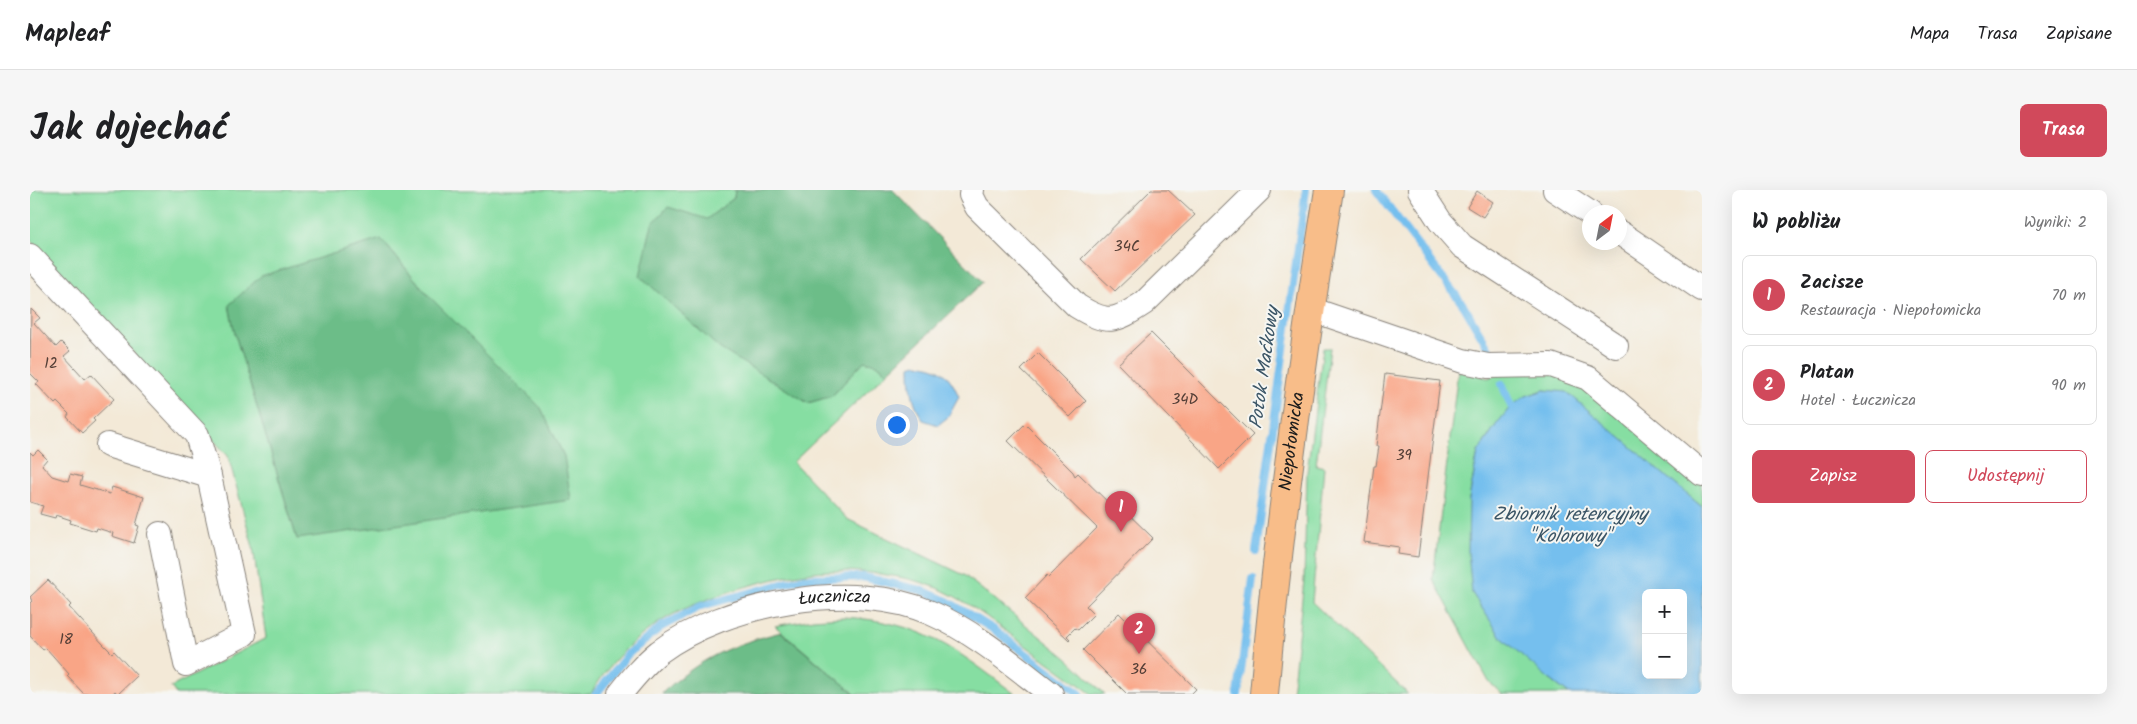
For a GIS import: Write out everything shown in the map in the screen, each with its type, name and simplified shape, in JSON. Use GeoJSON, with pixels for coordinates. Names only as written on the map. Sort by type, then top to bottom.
{"type":"FeatureCollection","features":[{"type":"Feature","properties":{"kind":"main road","name":"Niepołomicka"},"geometry":{"type":"LineString","coordinates":[[1264,694],[1278,548],[1310,309],[1329,190]]}},
{"type":"Feature","properties":{"kind":"street"},"geometry":{"type":"LineString","coordinates":[[972,190],[971,195],[977,206],[1077,306],[1097,318],[1110,319],[1124,317],[1144,303],[1259,190]]}},
{"type":"Feature","properties":{"kind":"street"},"geometry":{"type":"LineString","coordinates":[[1420,190],[1440,221],[1462,246],[1616,346]]}},
{"type":"Feature","properties":{"kind":"street"},"geometry":{"type":"LineString","coordinates":[[1555,190],[1582,208]]}},
{"type":"Feature","properties":{"kind":"street"},"geometry":{"type":"LineString","coordinates":[[1627,238],[1702,288]]}},
{"type":"Feature","properties":{"kind":"street"},"geometry":{"type":"LineString","coordinates":[[30,256],[197,435],[209,476],[244,634],[186,664],[160,534]]}},
{"type":"Feature","properties":{"kind":"street"},"geometry":{"type":"LineString","coordinates":[[1310,309],[1463,361],[1488,366],[1551,365],[1588,378],[1702,474]]}},
{"type":"Feature","properties":{"kind":"street"},"geometry":{"type":"LineString","coordinates":[[108,445],[209,476]]}},
{"type":"Feature","properties":{"kind":"street","name":"Łucznicza"},"geometry":{"type":"LineString","coordinates":[[620,694],[638,672],[659,652],[681,638],[708,625],[742,612],[798,600],[831,596],[870,597],[912,605],[932,613],[958,626],[986,645],[1051,694]]}},
{"type":"Feature","properties":{"kind":"green space"},"geometry":{"type":"Polygon","coordinates":[[[30,190],[735,190],[734,198],[707,219],[775,382],[808,403],[832,396],[864,361],[877,364],[887,373],[793,462],[847,519],[964,575],[1068,659],[1105,694],[1092,694],[965,602],[932,586],[894,576],[867,572],[827,571],[792,575],[751,585],[711,598],[678,612],[652,627],[628,647],[608,669],[591,694],[176,694],[171,687],[266,638],[253,547],[228,456],[30,240],[30,190]],[[381,239],[229,305],[235,334],[297,539],[429,296],[381,239]]]}},
{"type":"Feature","properties":{"kind":"green space"},"geometry":{"type":"Polygon","coordinates":[[[735,190],[893,190],[983,282],[887,373],[877,364],[864,361],[832,396],[808,403],[719,348],[640,276],[652,224],[668,207],[707,219],[734,198],[735,190]]]}},
{"type":"Feature","properties":{"kind":"green space"},"geometry":{"type":"Polygon","coordinates":[[[381,239],[429,296],[541,408],[564,456],[571,500],[297,539],[235,334],[229,305],[261,276],[381,239]]]}},
{"type":"Feature","properties":{"kind":"green space"},"geometry":{"type":"Polygon","coordinates":[[[1323,348],[1330,348],[1316,465],[1324,467],[1312,602],[1408,694],[1292,694],[1304,580],[1307,472],[1323,348]]]}},
{"type":"Feature","properties":{"kind":"green space"},"geometry":{"type":"Polygon","coordinates":[[[1458,370],[1488,378],[1506,371],[1564,374],[1702,480],[1702,507],[1567,393],[1544,390],[1526,396],[1496,425],[1478,452],[1469,499],[1548,678],[1569,694],[1502,694],[1489,682],[1433,579],[1458,370]]]}},
{"type":"Feature","properties":{"kind":"green space"},"geometry":{"type":"Polygon","coordinates":[[[844,617],[872,620],[917,631],[974,663],[1015,694],[855,694],[775,626],[813,619],[844,617]]]}},
{"type":"Feature","properties":{"kind":"green space"},"geometry":{"type":"Polygon","coordinates":[[[781,632],[855,694],[661,694],[676,681],[716,654],[746,642],[781,632]]]}},
{"type":"Feature","properties":{"kind":"water"},"geometry":{"type":"Polygon","coordinates":[[[917,364],[933,367],[944,373],[959,397],[948,417],[938,425],[923,420],[914,401],[911,388],[910,366],[917,364]]]}},
{"type":"Feature","properties":{"kind":"water","name":"Zbiornik retencyjny \"Kolorowy\""},"geometry":{"type":"Polygon","coordinates":[[[1544,390],[1567,392],[1702,507],[1702,694],[1569,694],[1501,637],[1472,593],[1468,552],[1469,499],[1478,452],[1511,406],[1526,396],[1544,390]]]}},
{"type":"Feature","properties":{"kind":"building"},"geometry":{"type":"Polygon","coordinates":[[[1151,190],[1168,190],[1195,215],[1115,291],[1081,259],[1151,190]]]}},
{"type":"Feature","properties":{"kind":"building"},"geometry":{"type":"Polygon","coordinates":[[[1477,191],[1493,202],[1483,217],[1467,207],[1477,191]]]}},
{"type":"Feature","properties":{"kind":"building"},"geometry":{"type":"Polygon","coordinates":[[[31,309],[40,318],[34,323],[56,347],[61,342],[70,351],[64,356],[85,379],[91,374],[114,399],[93,419],[95,421],[82,433],[67,417],[69,414],[57,402],[55,404],[36,384],[39,382],[30,373],[31,309]]]}},
{"type":"Feature","properties":{"kind":"building"},"geometry":{"type":"Polygon","coordinates":[[[1151,333],[1253,435],[1219,469],[1118,364],[1151,333]]]}},
{"type":"Feature","properties":{"kind":"building"},"geometry":{"type":"Polygon","coordinates":[[[1038,353],[1086,401],[1070,417],[1021,370],[1038,353]]]}},
{"type":"Feature","properties":{"kind":"building"},"geometry":{"type":"Polygon","coordinates":[[[1385,374],[1440,381],[1418,557],[1398,554],[1399,547],[1364,542],[1374,466],[1376,466],[1379,446],[1376,446],[1385,374]]]}},
{"type":"Feature","properties":{"kind":"building"},"geometry":{"type":"Polygon","coordinates":[[[1025,424],[1075,476],[1078,473],[1113,507],[1110,510],[1113,512],[1119,505],[1153,538],[1086,606],[1094,614],[1078,630],[1075,628],[1067,636],[1069,640],[1025,598],[1047,575],[1049,577],[1097,528],[1008,441],[1025,424]]]}},
{"type":"Feature","properties":{"kind":"building"},"geometry":{"type":"Polygon","coordinates":[[[38,450],[47,459],[42,465],[52,476],[68,481],[70,474],[82,477],[80,485],[110,494],[112,487],[144,497],[136,525],[139,526],[134,543],[112,536],[113,533],[97,528],[96,531],[70,523],[71,520],[56,515],[55,518],[40,514],[43,506],[30,502],[30,452],[33,455],[38,450]]]}},
{"type":"Feature","properties":{"kind":"building"},"geometry":{"type":"Polygon","coordinates":[[[48,580],[71,605],[69,607],[103,644],[112,653],[114,651],[137,676],[118,694],[115,691],[112,694],[84,694],[67,676],[69,674],[46,648],[43,650],[30,636],[30,603],[32,601],[30,597],[48,580]]]}},
{"type":"Feature","properties":{"kind":"building"},"geometry":{"type":"Polygon","coordinates":[[[1119,613],[1196,689],[1191,694],[1127,694],[1083,650],[1119,613]]]}},
{"type":"Feature","properties":{"kind":"waterway","name":"Potok Maćkowy"},"geometry":{"type":"LineString","coordinates":[[1256,551],[1306,190]]}},
{"type":"Feature","properties":{"kind":"waterway","name":"Potok Maćkowy"},"geometry":{"type":"LineString","coordinates":[[1376,190],[1464,306],[1489,349]]}},
{"type":"Feature","properties":{"kind":"waterway","name":"Potok Maćkowy"},"geometry":{"type":"LineString","coordinates":[[1502,384],[1511,406]]}},
{"type":"Feature","properties":{"kind":"waterway"},"geometry":{"type":"LineString","coordinates":[[596,694],[628,654],[661,627],[701,606],[804,578],[863,577],[920,590],[947,601],[993,629],[1080,694]]}},
{"type":"Feature","properties":{"kind":"waterway","name":"Potok Maćkowy"},"geometry":{"type":"LineString","coordinates":[[1238,694],[1253,579]]}},
{"type":"Feature","properties":{"kind":"place","name":"Zacisze"},"geometry":{"type":"Point","coordinates":[1121,532]}},
{"type":"Feature","properties":{"kind":"place","name":"Platan"},"geometry":{"type":"Point","coordinates":[1139,654]}}]}
